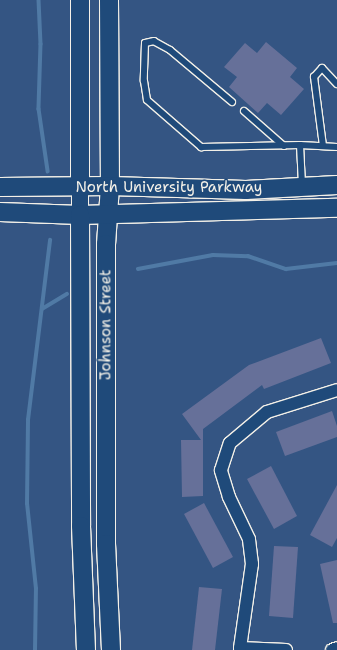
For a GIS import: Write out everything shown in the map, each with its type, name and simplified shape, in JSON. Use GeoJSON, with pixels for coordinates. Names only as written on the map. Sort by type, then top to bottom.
{"type":"FeatureCollection","features":[{"type":"Feature","properties":{"kind":"main road","name":"Johnson Street"},"geometry":{"type":"LineString","coordinates":[[80,0],[80,187]]}},
{"type":"Feature","properties":{"kind":"main road","name":"Johnson Street"},"geometry":{"type":"LineString","coordinates":[[109,0],[110,186],[106,244],[106,544],[111,650]]}},
{"type":"Feature","properties":{"kind":"main road","name":"North University Parkway"},"geometry":{"type":"LineString","coordinates":[[0,187],[110,186],[246,190],[337,185]]}},
{"type":"Feature","properties":{"kind":"main road","name":"North University Parkway"},"geometry":{"type":"LineString","coordinates":[[0,212],[80,215],[108,213],[337,208]]}},
{"type":"Feature","properties":{"kind":"main road","name":"Johnson Street"},"geometry":{"type":"LineString","coordinates":[[80,215],[81,526],[86,650]]}},
{"type":"Feature","properties":{"kind":"street","name":"Johnson Street"},"geometry":{"type":"LineString","coordinates":[[80,187],[80,215]]}},
{"type":"Feature","properties":{"kind":"street"},"geometry":{"type":"LineString","coordinates":[[286,650],[240,648],[252,564],[249,539],[228,497],[221,470],[230,444],[267,412],[337,390]]}},
{"type":"Feature","properties":{"kind":"street"},"geometry":{"type":"LineString","coordinates":[[332,650],[337,648]]}},
{"type":"Feature","properties":{"kind":"lane"},"geometry":{"type":"LineString","coordinates":[[232,102],[170,50],[154,41],[145,43],[144,81],[147,100],[201,146],[300,145],[337,147]]}},
{"type":"Feature","properties":{"kind":"lane"},"geometry":{"type":"LineString","coordinates":[[323,146],[314,77],[322,68],[337,84]]}},
{"type":"Feature","properties":{"kind":"lane"},"geometry":{"type":"LineString","coordinates":[[244,111],[284,146]]}},
{"type":"Feature","properties":{"kind":"lane"},"geometry":{"type":"LineString","coordinates":[[300,145],[302,187]]}},
{"type":"Feature","properties":{"kind":"building"},"geometry":{"type":"Polygon","coordinates":[[[266,42],[297,68],[290,77],[304,89],[281,115],[267,103],[258,113],[229,87],[237,77],[224,67],[245,43],[257,53],[266,42]]]}},
{"type":"Feature","properties":{"kind":"building"},"geometry":{"type":"Polygon","coordinates":[[[321,338],[331,363],[264,389],[262,385],[203,429],[203,496],[182,497],[181,440],[201,440],[182,414],[249,365],[321,338]]]}},
{"type":"Feature","properties":{"kind":"building"},"geometry":{"type":"Polygon","coordinates":[[[332,411],[337,426],[337,437],[285,456],[276,432],[332,411]]]}},
{"type":"Feature","properties":{"kind":"building"},"geometry":{"type":"Polygon","coordinates":[[[271,466],[297,516],[274,529],[247,479],[271,466]]]}},
{"type":"Feature","properties":{"kind":"building"},"geometry":{"type":"Polygon","coordinates":[[[337,485],[337,538],[332,547],[310,535],[337,485]]]}},
{"type":"Feature","properties":{"kind":"building"},"geometry":{"type":"Polygon","coordinates":[[[204,503],[233,557],[213,568],[184,514],[204,503]]]}},
{"type":"Feature","properties":{"kind":"building"},"geometry":{"type":"Polygon","coordinates":[[[274,546],[298,547],[293,618],[269,616],[274,546]]]}},
{"type":"Feature","properties":{"kind":"building"},"geometry":{"type":"Polygon","coordinates":[[[337,560],[337,623],[333,623],[320,564],[337,560]]]}},
{"type":"Feature","properties":{"kind":"building"},"geometry":{"type":"Polygon","coordinates":[[[199,587],[222,589],[215,650],[192,650],[199,587]]]}},
{"type":"Feature","properties":{"kind":"waterway"},"geometry":{"type":"LineString","coordinates":[[39,0],[41,44],[39,109],[48,171]]}},
{"type":"Feature","properties":{"kind":"waterway"},"geometry":{"type":"LineString","coordinates":[[35,650],[36,589],[27,504],[28,420],[50,240]]}},
{"type":"Feature","properties":{"kind":"waterway"},"geometry":{"type":"LineString","coordinates":[[138,269],[213,255],[248,256],[286,269],[337,263]]}},
{"type":"Feature","properties":{"kind":"waterway"},"geometry":{"type":"LineString","coordinates":[[42,309],[67,294]]}}]}
